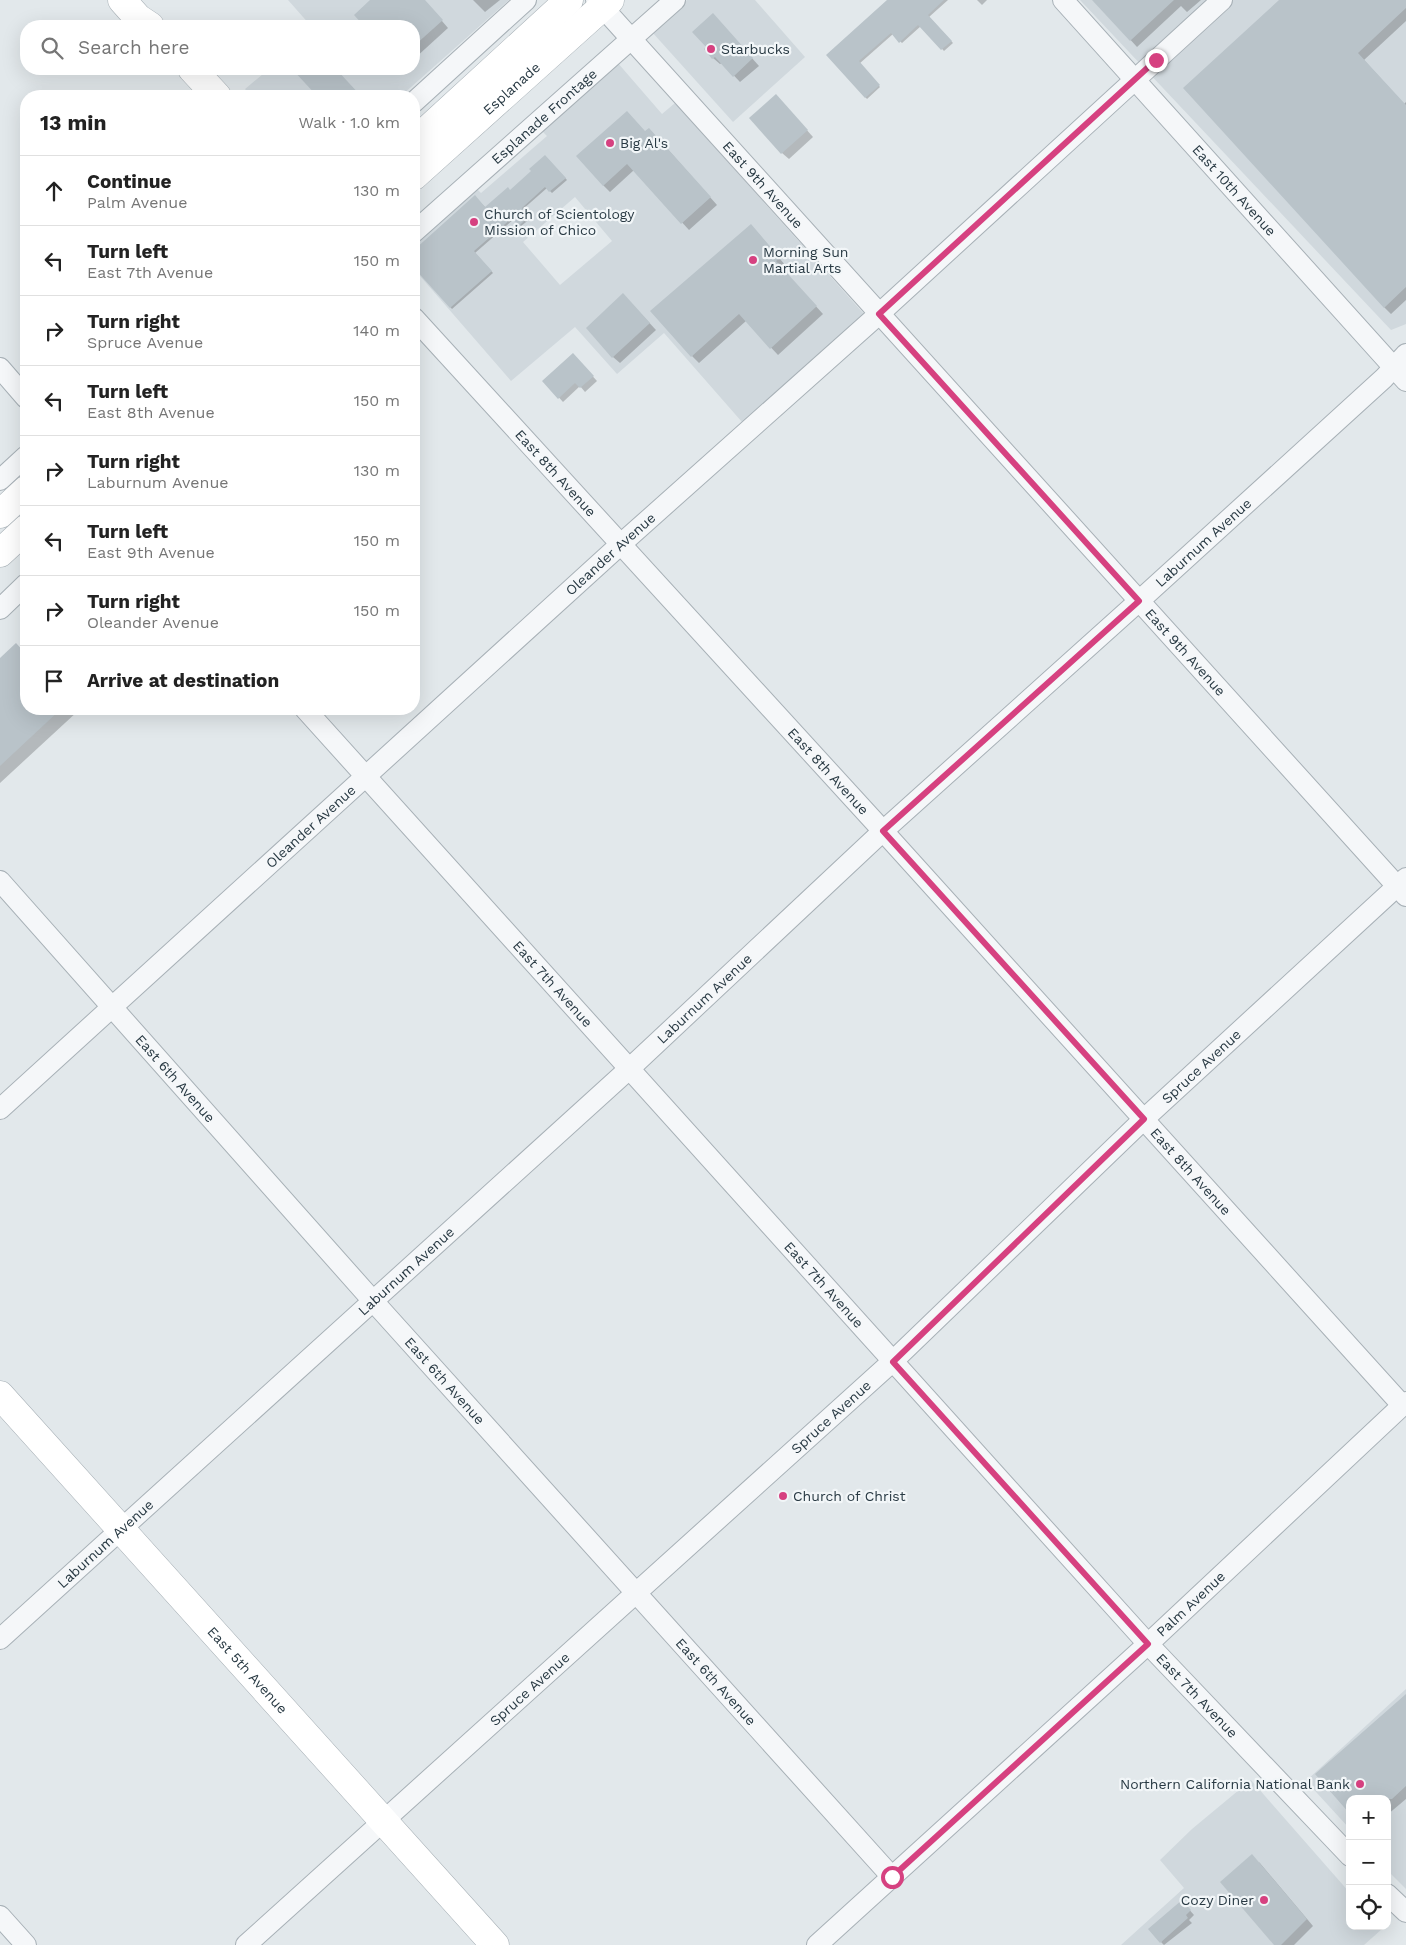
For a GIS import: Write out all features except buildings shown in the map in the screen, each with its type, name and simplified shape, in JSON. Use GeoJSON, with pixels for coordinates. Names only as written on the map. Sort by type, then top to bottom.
{"type":"FeatureCollection","features":[{"type":"Feature","properties":{"kind":"street"},"geometry":{"type":"LineString","coordinates":[[122,0],[141,20]]}},
{"type":"Feature","properties":{"kind":"street"},"geometry":{"type":"LineString","coordinates":[[139,0],[153,20]]}},
{"type":"Feature","properties":{"kind":"street"},"geometry":{"type":"LineString","coordinates":[[420,97],[526,0]]}},
{"type":"Feature","properties":{"kind":"street","name":"Esplanade"},"geometry":{"type":"LineString","coordinates":[[420,137],[569,0]]}},
{"type":"Feature","properties":{"kind":"street","name":"Esplanade Frontage"},"geometry":{"type":"LineString","coordinates":[[420,227],[675,0]]}},
{"type":"Feature","properties":{"kind":"street","name":"East 10th Avenue"},"geometry":{"type":"LineString","coordinates":[[1063,0],[1402,368]]}},
{"type":"Feature","properties":{"kind":"street","name":"Oleander Avenue"},"geometry":{"type":"LineString","coordinates":[[0,1109],[621,544],[879,314],[1222,0]]}},
{"type":"Feature","properties":{"kind":"street","name":"Esplanade"},"geometry":{"type":"LineString","coordinates":[[420,170],[603,2]]}},
{"type":"Feature","properties":{"kind":"street","name":"East 9th Avenue"},"geometry":{"type":"LineString","coordinates":[[603,2],[631,40],[1139,601],[1403,887]]}},
{"type":"Feature","properties":{"kind":"street"},"geometry":{"type":"LineString","coordinates":[[198,75],[211,90]]}},
{"type":"Feature","properties":{"kind":"street","name":"East 8th Avenue"},"geometry":{"type":"LineString","coordinates":[[420,325],[1404,1403]]}},
{"type":"Feature","properties":{"kind":"street"},"geometry":{"type":"LineString","coordinates":[[0,368],[20,391]]}},
{"type":"Feature","properties":{"kind":"street","name":"Laburnum Avenue"},"geometry":{"type":"LineString","coordinates":[[0,1639],[629,1069],[883,831],[1402,368]]}},
{"type":"Feature","properties":{"kind":"street"},"geometry":{"type":"LineString","coordinates":[[0,480],[20,462]]}},
{"type":"Feature","properties":{"kind":"street"},"geometry":{"type":"LineString","coordinates":[[0,514],[20,496]]}},
{"type":"Feature","properties":{"kind":"street"},"geometry":{"type":"LineString","coordinates":[[0,553],[20,535]]}},
{"type":"Feature","properties":{"kind":"street"},"geometry":{"type":"LineString","coordinates":[[0,609],[20,590]]}},
{"type":"Feature","properties":{"kind":"street","name":"East 7th Avenue"},"geometry":{"type":"LineString","coordinates":[[310,715],[1148,1644],[1346,1852]]}},
{"type":"Feature","properties":{"kind":"street","name":"East 6th Avenue"},"geometry":{"type":"LineString","coordinates":[[0,881],[373,1301],[892,1877]]}},
{"type":"Feature","properties":{"kind":"street","name":"Spruce Avenue"},"geometry":{"type":"LineString","coordinates":[[246,1945],[893,1362],[1144,1119],[1403,887]]}},
{"type":"Feature","properties":{"kind":"street","name":"East 5th Avenue"},"geometry":{"type":"LineString","coordinates":[[0,1395],[495,1945]]}},
{"type":"Feature","properties":{"kind":"street","name":"Palm Avenue"},"geometry":{"type":"LineString","coordinates":[[817,1945],[1148,1644],[1404,1403]]}},
{"type":"Feature","properties":{"kind":"street"},"geometry":{"type":"LineString","coordinates":[[1391,1898],[1406,1912]]}},
{"type":"Feature","properties":{"kind":"street"},"geometry":{"type":"LineString","coordinates":[[0,1916],[26,1945]]}},
{"type":"Feature","properties":{"kind":"shaded area"},"geometry":{"type":"Polygon","coordinates":[[[288,0],[509,0],[408,90],[246,90],[262,75],[420,75],[420,20],[306,20],[288,0]]]}},
{"type":"Feature","properties":{"kind":"shaded area"},"geometry":{"type":"Polygon","coordinates":[[[687,0],[755,0],[805,57],[733,122],[652,32],[687,0]]]}},
{"type":"Feature","properties":{"kind":"shaded area"},"geometry":{"type":"Polygon","coordinates":[[[1080,0],[1406,0],[1406,324],[1391,330],[1080,0]]]}},
{"type":"Feature","properties":{"kind":"shaded area"},"geometry":{"type":"Polygon","coordinates":[[[617,62],[662,114],[675,103],[864,314],[742,422],[664,333],[617,374],[575,327],[511,381],[420,276],[420,238],[476,188],[481,193],[547,136],[541,130],[617,62]],[[575,197],[523,242],[560,285],[612,241],[575,197]]]}},
{"type":"Feature","properties":{"kind":"shaded area"},"geometry":{"type":"Polygon","coordinates":[[[1406,1689],[1406,1889],[1391,1874],[1391,1795],[1346,1795],[1346,1825],[1306,1781],[1406,1689]]]}},
{"type":"Feature","properties":{"kind":"shaded area"},"geometry":{"type":"Polygon","coordinates":[[[1251,1780],[1346,1888],[1346,1930],[1381,1930],[1364,1945],[1121,1945],[1184,1888],[1160,1860],[1192,1829],[1251,1780]]]}},
{"type":"Feature","properties":{"kind":"place","name":"Starbucks"},"geometry":{"type":"Point","coordinates":[711,49]}},
{"type":"Feature","properties":{"kind":"place","name":"Big Al's"},"geometry":{"type":"Point","coordinates":[610,143]}},
{"type":"Feature","properties":{"kind":"place","name":"Church of Scientology Mission of Chico"},"geometry":{"type":"Point","coordinates":[474,222]}},
{"type":"Feature","properties":{"kind":"place","name":"Morning Sun Martial Arts"},"geometry":{"type":"Point","coordinates":[753,260]}},
{"type":"Feature","properties":{"kind":"place","name":"Church of Christ"},"geometry":{"type":"Point","coordinates":[783,1496]}},
{"type":"Feature","properties":{"kind":"place","name":"Northern California National Bank"},"geometry":{"type":"Point","coordinates":[1360,1784]}},
{"type":"Feature","properties":{"kind":"place","name":"Cozy Diner"},"geometry":{"type":"Point","coordinates":[1264,1900]}},
{"type":"Feature","properties":{"kind":"route"},"geometry":{"type":"LineString","coordinates":[[892,1877],[1148,1644],[893,1362],[1144,1119],[883,831],[1139,601],[879,314],[1156,60]]}}]}
